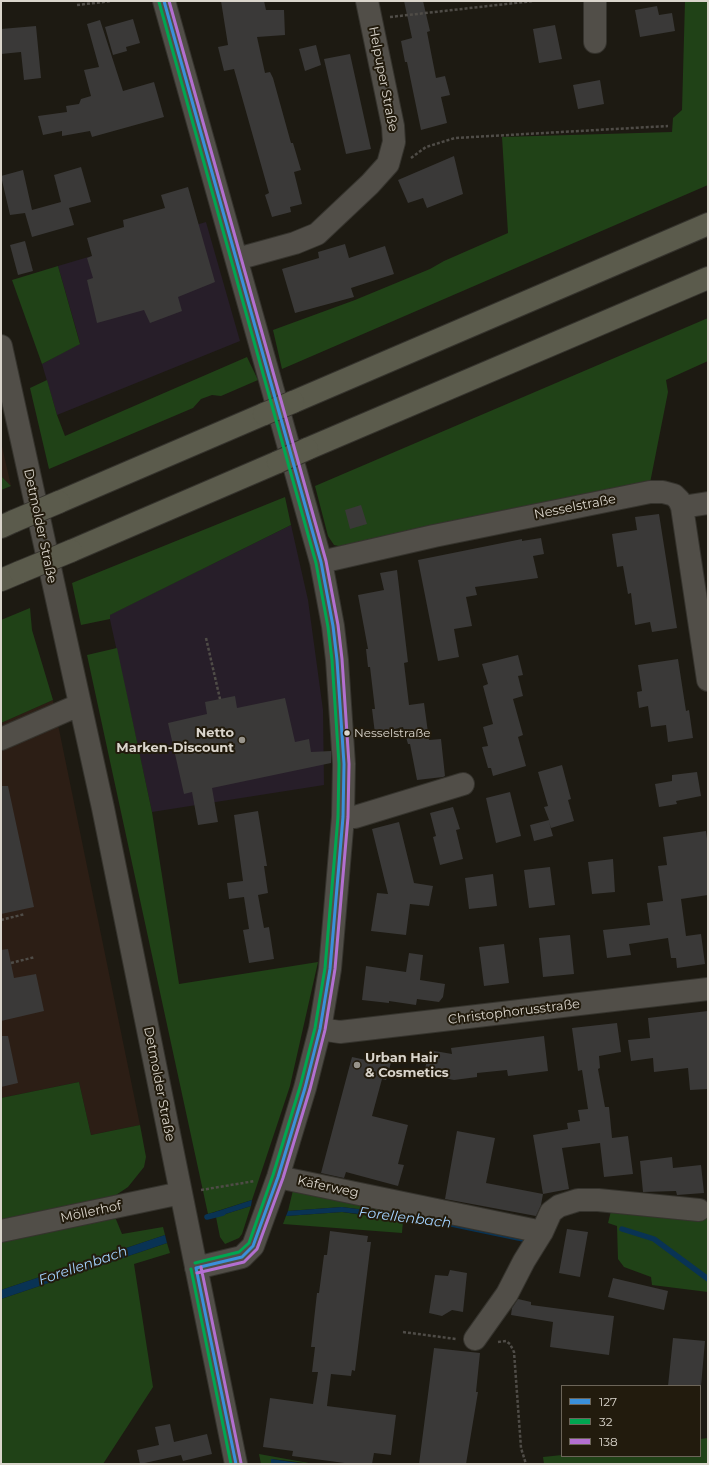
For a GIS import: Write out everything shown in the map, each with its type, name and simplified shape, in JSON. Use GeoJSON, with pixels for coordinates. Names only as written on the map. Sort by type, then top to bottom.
{"type":"FeatureCollection","features":[{"type":"Feature","properties":{"kind":"highway"},"geometry":{"type":"LineString","coordinates":[[8,524],[708,224]]}},
{"type":"Feature","properties":{"kind":"highway"},"geometry":{"type":"LineString","coordinates":[[10,576],[708,278]]}},
{"type":"Feature","properties":{"kind":"street"},"geometry":{"type":"LineString","coordinates":[[164,1],[321,562],[333,626],[338,668],[344,764],[343,817],[330,969],[320,1029],[305,1088],[278,1177],[253,1246],[242,1257],[196,1268]]}},
{"type":"Feature","properties":{"kind":"street"},"geometry":{"type":"LineString","coordinates":[[595,1],[595,42]]}},
{"type":"Feature","properties":{"kind":"street","name":"Helpuper Straße"},"geometry":{"type":"LineString","coordinates":[[237,259],[295,243],[317,234],[370,184],[388,164],[394,142],[393,126],[370,10]]}},
{"type":"Feature","properties":{"kind":"street","name":"Detmolder Straße"},"geometry":{"type":"LineString","coordinates":[[1,346],[79,705],[103,808],[236,1464]]}},
{"type":"Feature","properties":{"kind":"street","name":"Nesselstraße"},"geometry":{"type":"LineString","coordinates":[[321,562],[434,536],[650,492],[663,492],[674,495],[679,500],[682,507]]}},
{"type":"Feature","properties":{"kind":"street"},"geometry":{"type":"LineString","coordinates":[[708,503],[682,507],[708,680]]}},
{"type":"Feature","properties":{"kind":"street"},"geometry":{"type":"LineString","coordinates":[[1,739],[79,705]]}},
{"type":"Feature","properties":{"kind":"street"},"geometry":{"type":"LineString","coordinates":[[343,817],[355,817],[463,784]]}},
{"type":"Feature","properties":{"kind":"street","name":"Christophorusstraße"},"geometry":{"type":"LineString","coordinates":[[320,1029],[340,1032],[708,989]]}},
{"type":"Feature","properties":{"kind":"street","name":"Käferweg"},"geometry":{"type":"LineString","coordinates":[[278,1177],[542,1232]]}},
{"type":"Feature","properties":{"kind":"street","name":"Möllerhof"},"geometry":{"type":"LineString","coordinates":[[1,1230],[181,1194]]}},
{"type":"Feature","properties":{"kind":"street"},"geometry":{"type":"LineString","coordinates":[[475,1339],[507,1294],[524,1261],[542,1232],[551,1212],[559,1206],[578,1200],[598,1200],[699,1210]]}},
{"type":"Feature","properties":{"kind":"path"},"geometry":{"type":"LineString","coordinates":[[77,5],[112,1]]}},
{"type":"Feature","properties":{"kind":"path"},"geometry":{"type":"LineString","coordinates":[[370,10],[533,1]]}},
{"type":"Feature","properties":{"kind":"path"},"geometry":{"type":"LineString","coordinates":[[388,164],[405,162],[426,147],[455,138],[668,126]]}},
{"type":"Feature","properties":{"kind":"path"},"geometry":{"type":"LineString","coordinates":[[206,638],[220,699]]}},
{"type":"Feature","properties":{"kind":"path"},"geometry":{"type":"LineString","coordinates":[[1,920],[25,914]]}},
{"type":"Feature","properties":{"kind":"path"},"geometry":{"type":"LineString","coordinates":[[11,963],[35,958]]}},
{"type":"Feature","properties":{"kind":"path"},"geometry":{"type":"LineString","coordinates":[[181,1194],[278,1177]]}},
{"type":"Feature","properties":{"kind":"path"},"geometry":{"type":"LineString","coordinates":[[403,1332],[457,1340],[475,1339],[495,1342],[506,1341],[510,1344],[514,1352],[521,1448],[526,1464]]}},
{"type":"Feature","properties":{"kind":"shaded area"},"geometry":{"type":"Polygon","coordinates":[[[206,222],[240,341],[57,415],[42,364],[80,343],[58,266],[206,222]]]}},
{"type":"Feature","properties":{"kind":"shaded area"},"geometry":{"type":"Polygon","coordinates":[[[1,442],[11,486],[1,476],[1,442]]]}},
{"type":"Feature","properties":{"kind":"shaded area"},"geometry":{"type":"Polygon","coordinates":[[[291,525],[308,600],[323,710],[324,785],[152,812],[109,615],[291,525]]]}},
{"type":"Feature","properties":{"kind":"shaded area"},"geometry":{"type":"Polygon","coordinates":[[[53,700],[140,1125],[91,1135],[79,1082],[1,1098],[1,723],[53,700]]]}},
{"type":"Feature","properties":{"kind":"green space"},"geometry":{"type":"Polygon","coordinates":[[[685,1],[708,1],[708,185],[282,369],[273,330],[355,300],[430,269],[444,261],[508,233],[502,137],[672,132],[673,118],[682,110],[685,1]]]}},
{"type":"Feature","properties":{"kind":"green space"},"geometry":{"type":"Polygon","coordinates":[[[58,266],[80,344],[42,364],[12,280],[58,266]]]}},
{"type":"Feature","properties":{"kind":"green space"},"geometry":{"type":"Polygon","coordinates":[[[708,318],[708,361],[666,380],[668,392],[650,483],[342,547],[334,545],[328,536],[315,486],[708,318]]]}},
{"type":"Feature","properties":{"kind":"green space"},"geometry":{"type":"Polygon","coordinates":[[[247,357],[258,380],[221,396],[212,395],[201,399],[193,408],[49,469],[30,388],[47,380],[65,436],[247,357]]]}},
{"type":"Feature","properties":{"kind":"green space"},"geometry":{"type":"Polygon","coordinates":[[[1,476],[11,486],[1,490],[1,476]]]}},
{"type":"Feature","properties":{"kind":"green space"},"geometry":{"type":"Polygon","coordinates":[[[285,497],[291,525],[110,615],[110,619],[81,625],[72,583],[285,497]]]}},
{"type":"Feature","properties":{"kind":"green space"},"geometry":{"type":"Polygon","coordinates":[[[30,608],[32,630],[53,700],[1,723],[1,620],[30,608]]]}},
{"type":"Feature","properties":{"kind":"green space"},"geometry":{"type":"Polygon","coordinates":[[[117,648],[152,812],[179,984],[318,962],[290,1086],[252,1200],[208,1214],[87,655],[117,648]]]}},
{"type":"Feature","properties":{"kind":"green space"},"geometry":{"type":"Polygon","coordinates":[[[79,1082],[91,1135],[140,1125],[146,1157],[144,1167],[128,1187],[107,1201],[1,1223],[1,1098],[79,1082]]]}},
{"type":"Feature","properties":{"kind":"green space"},"geometry":{"type":"Polygon","coordinates":[[[294,1186],[406,1208],[404,1215],[342,1207],[288,1211],[294,1186]]]}},
{"type":"Feature","properties":{"kind":"green space"},"geometry":{"type":"Polygon","coordinates":[[[251,1206],[242,1234],[239,1238],[225,1244],[220,1237],[216,1217],[251,1206]]]}},
{"type":"Feature","properties":{"kind":"green space"},"geometry":{"type":"Polygon","coordinates":[[[611,1211],[640,1211],[708,1218],[708,1292],[652,1285],[651,1277],[624,1267],[618,1259],[617,1226],[608,1223],[611,1211]]]}},
{"type":"Feature","properties":{"kind":"green space"},"geometry":{"type":"Polygon","coordinates":[[[342,1212],[403,1221],[402,1233],[283,1224],[286,1216],[342,1212]]]}},
{"type":"Feature","properties":{"kind":"green space"},"geometry":{"type":"Polygon","coordinates":[[[115,1217],[122,1234],[163,1227],[165,1235],[1,1290],[1,1240],[115,1217]]]}},
{"type":"Feature","properties":{"kind":"green space"},"geometry":{"type":"Polygon","coordinates":[[[167,1243],[170,1253],[134,1264],[153,1387],[103,1464],[1,1464],[1,1299],[167,1243]]]}},
{"type":"Feature","properties":{"kind":"green space"},"geometry":{"type":"Polygon","coordinates":[[[708,1438],[708,1464],[544,1464],[543,1457],[561,1455],[561,1457],[701,1457],[701,1439],[708,1438]]]}},
{"type":"Feature","properties":{"kind":"green space"},"geometry":{"type":"Polygon","coordinates":[[[259,1454],[314,1464],[271,1459],[271,1464],[261,1464],[259,1454]]]}},
{"type":"Feature","properties":{"kind":"water"},"geometry":{"type":"Polygon","coordinates":[[[252,1200],[251,1206],[216,1217],[215,1212],[252,1200]]]}},
{"type":"Feature","properties":{"kind":"water"},"geometry":{"type":"Polygon","coordinates":[[[342,1207],[404,1215],[521,1235],[524,1242],[428,1222],[342,1212],[286,1216],[288,1211],[342,1207]]]}},
{"type":"Feature","properties":{"kind":"water"},"geometry":{"type":"Polygon","coordinates":[[[165,1235],[167,1243],[1,1299],[1,1290],[165,1235]]]}},
{"type":"Feature","properties":{"kind":"water"},"geometry":{"type":"Polygon","coordinates":[[[271,1459],[306,1464],[271,1464],[271,1459]]]}},
{"type":"Feature","properties":{"kind":"building"},"geometry":{"type":"Polygon","coordinates":[[[221,1],[264,1],[266,10],[284,10],[285,35],[257,37],[265,73],[270,72],[273,78],[291,143],[293,143],[301,170],[294,172],[302,204],[290,207],[291,212],[272,217],[265,195],[269,193],[234,69],[224,71],[218,47],[228,45],[221,1]]]}},
{"type":"Feature","properties":{"kind":"building"},"geometry":{"type":"Polygon","coordinates":[[[404,1],[423,1],[430,31],[427,32],[436,78],[445,76],[450,95],[441,97],[447,123],[421,130],[407,62],[405,62],[401,41],[412,38],[404,1]]]}},
{"type":"Feature","properties":{"kind":"building"},"geometry":{"type":"Polygon","coordinates":[[[657,6],[659,15],[672,13],[675,31],[640,37],[635,10],[657,6]]]}},
{"type":"Feature","properties":{"kind":"building"},"geometry":{"type":"Polygon","coordinates":[[[133,19],[140,43],[126,47],[127,51],[113,55],[105,27],[133,19]]]}},
{"type":"Feature","properties":{"kind":"building"},"geometry":{"type":"Polygon","coordinates":[[[100,20],[123,91],[154,82],[164,117],[92,137],[90,131],[62,136],[62,131],[43,135],[38,116],[67,112],[66,106],[79,104],[81,99],[91,96],[84,70],[99,67],[87,24],[100,20]]]}},
{"type":"Feature","properties":{"kind":"building"},"geometry":{"type":"Polygon","coordinates":[[[555,25],[562,59],[539,63],[533,29],[555,25]]]}},
{"type":"Feature","properties":{"kind":"building"},"geometry":{"type":"Polygon","coordinates":[[[36,26],[41,78],[24,80],[21,52],[1,54],[1,29],[36,26]]]}},
{"type":"Feature","properties":{"kind":"building"},"geometry":{"type":"Polygon","coordinates":[[[316,45],[321,65],[305,71],[299,49],[316,45]]]}},
{"type":"Feature","properties":{"kind":"building"},"geometry":{"type":"Polygon","coordinates":[[[350,54],[371,149],[346,154],[324,59],[350,54]]]}},
{"type":"Feature","properties":{"kind":"building"},"geometry":{"type":"Polygon","coordinates":[[[600,80],[604,104],[578,109],[573,85],[600,80]]]}},
{"type":"Feature","properties":{"kind":"building"},"geometry":{"type":"Polygon","coordinates":[[[454,156],[463,194],[427,208],[423,198],[408,203],[398,180],[454,156]]]}},
{"type":"Feature","properties":{"kind":"building"},"geometry":{"type":"Polygon","coordinates":[[[81,167],[91,202],[69,208],[74,225],[32,237],[25,213],[10,215],[1,176],[23,170],[32,210],[61,202],[54,175],[81,167]]]}},
{"type":"Feature","properties":{"kind":"building"},"geometry":{"type":"Polygon","coordinates":[[[188,187],[215,282],[178,297],[182,311],[150,323],[144,310],[97,323],[87,280],[93,278],[87,258],[92,256],[87,238],[124,227],[123,220],[165,208],[161,195],[188,187]]]}},
{"type":"Feature","properties":{"kind":"building"},"geometry":{"type":"Polygon","coordinates":[[[25,241],[33,271],[18,275],[10,245],[25,241]]]}},
{"type":"Feature","properties":{"kind":"building"},"geometry":{"type":"Polygon","coordinates":[[[345,244],[349,258],[385,246],[394,274],[351,288],[354,297],[295,313],[282,269],[319,258],[318,252],[345,244]]]}},
{"type":"Feature","properties":{"kind":"building"},"geometry":{"type":"Polygon","coordinates":[[[361,505],[367,524],[350,529],[345,510],[361,505]]]}},
{"type":"Feature","properties":{"kind":"building"},"geometry":{"type":"Polygon","coordinates":[[[659,514],[677,628],[652,632],[650,622],[635,625],[631,593],[628,594],[623,566],[617,567],[612,534],[637,530],[635,517],[659,514]]]}},
{"type":"Feature","properties":{"kind":"building"},"geometry":{"type":"Polygon","coordinates":[[[541,538],[544,554],[533,556],[538,578],[475,587],[477,595],[466,597],[472,626],[454,629],[459,657],[438,661],[418,560],[522,539],[522,541],[541,538]]]}},
{"type":"Feature","properties":{"kind":"building"},"geometry":{"type":"Polygon","coordinates":[[[397,570],[408,662],[404,663],[409,705],[424,703],[429,740],[441,739],[445,776],[443,777],[417,780],[410,744],[408,744],[403,727],[375,734],[372,709],[375,709],[370,667],[368,667],[366,649],[368,649],[358,595],[384,590],[380,573],[397,570]]]}},
{"type":"Feature","properties":{"kind":"building"},"geometry":{"type":"Polygon","coordinates":[[[518,655],[523,675],[518,676],[523,696],[513,699],[523,735],[518,737],[526,766],[493,776],[491,768],[488,768],[482,747],[488,746],[483,727],[493,724],[483,686],[488,684],[482,664],[518,655]]]}},
{"type":"Feature","properties":{"kind":"building"},"geometry":{"type":"Polygon","coordinates":[[[678,659],[686,711],[689,710],[693,738],[668,742],[666,725],[651,727],[648,706],[639,708],[637,692],[642,691],[638,665],[678,659]]]}},
{"type":"Feature","properties":{"kind":"building"},"geometry":{"type":"Polygon","coordinates":[[[235,696],[237,708],[285,698],[295,742],[309,739],[311,752],[331,751],[331,763],[212,788],[218,822],[198,825],[192,792],[184,794],[168,723],[207,714],[205,702],[235,696]]]}},
{"type":"Feature","properties":{"kind":"building"},"geometry":{"type":"Polygon","coordinates":[[[562,765],[571,799],[568,800],[574,821],[551,828],[549,822],[553,836],[534,841],[530,825],[549,820],[544,807],[548,806],[538,772],[562,765]]]}},
{"type":"Feature","properties":{"kind":"building"},"geometry":{"type":"Polygon","coordinates":[[[697,772],[701,796],[676,801],[677,804],[659,807],[655,784],[672,781],[672,775],[697,772]]]}},
{"type":"Feature","properties":{"kind":"building"},"geometry":{"type":"Polygon","coordinates":[[[1,786],[8,786],[34,907],[1,914],[1,786]]]}},
{"type":"Feature","properties":{"kind":"building"},"geometry":{"type":"Polygon","coordinates":[[[510,792],[521,836],[496,843],[486,798],[510,792]]]}},
{"type":"Feature","properties":{"kind":"building"},"geometry":{"type":"Polygon","coordinates":[[[453,807],[460,829],[456,830],[463,859],[440,865],[433,837],[436,836],[430,813],[453,807]]]}},
{"type":"Feature","properties":{"kind":"building"},"geometry":{"type":"Polygon","coordinates":[[[258,811],[267,866],[264,866],[268,893],[258,895],[264,928],[269,927],[274,959],[249,963],[243,930],[249,929],[244,897],[229,899],[227,883],[243,881],[234,815],[258,811]]]}},
{"type":"Feature","properties":{"kind":"building"},"geometry":{"type":"Polygon","coordinates":[[[399,822],[414,883],[433,886],[429,906],[410,904],[406,935],[371,931],[377,893],[388,894],[372,829],[399,822]]]}},
{"type":"Feature","properties":{"kind":"building"},"geometry":{"type":"Polygon","coordinates":[[[706,831],[708,846],[708,895],[681,899],[686,936],[701,934],[705,964],[677,968],[676,958],[671,958],[668,938],[629,944],[631,955],[607,958],[603,930],[650,925],[647,903],[663,901],[658,866],[667,865],[663,837],[706,831]]]}},
{"type":"Feature","properties":{"kind":"building"},"geometry":{"type":"Polygon","coordinates":[[[613,859],[615,892],[592,894],[588,862],[613,859]]]}},
{"type":"Feature","properties":{"kind":"building"},"geometry":{"type":"Polygon","coordinates":[[[550,867],[555,905],[529,908],[524,870],[550,867]]]}},
{"type":"Feature","properties":{"kind":"building"},"geometry":{"type":"Polygon","coordinates":[[[493,874],[497,906],[469,909],[465,878],[493,874]]]}},
{"type":"Feature","properties":{"kind":"building"},"geometry":{"type":"Polygon","coordinates":[[[570,935],[574,974],[543,977],[539,938],[570,935]]]}},
{"type":"Feature","properties":{"kind":"building"},"geometry":{"type":"Polygon","coordinates":[[[504,944],[509,983],[484,986],[479,947],[504,944]]]}},
{"type":"Feature","properties":{"kind":"building"},"geometry":{"type":"Polygon","coordinates":[[[8,949],[14,978],[36,974],[44,1011],[1,1021],[1,950],[8,949]]]}},
{"type":"Feature","properties":{"kind":"building"},"geometry":{"type":"Polygon","coordinates":[[[409,953],[423,955],[420,980],[445,984],[443,997],[439,1002],[417,999],[416,1005],[389,1001],[389,1003],[362,1000],[366,966],[406,972],[409,953]]]}},
{"type":"Feature","properties":{"kind":"building"},"geometry":{"type":"Polygon","coordinates":[[[708,1011],[708,1089],[690,1090],[688,1068],[654,1072],[653,1058],[631,1061],[628,1040],[650,1038],[648,1018],[708,1011]]]}},
{"type":"Feature","properties":{"kind":"building"},"geometry":{"type":"Polygon","coordinates":[[[617,1023],[621,1052],[599,1056],[600,1068],[598,1069],[605,1107],[609,1107],[612,1138],[628,1136],[633,1174],[604,1177],[600,1143],[562,1148],[569,1189],[543,1194],[533,1135],[568,1129],[567,1123],[580,1121],[578,1110],[588,1109],[582,1070],[578,1071],[572,1028],[617,1023]]]}},
{"type":"Feature","properties":{"kind":"building"},"geometry":{"type":"Polygon","coordinates":[[[1,1036],[8,1036],[18,1083],[1,1087],[1,1036]]]}},
{"type":"Feature","properties":{"kind":"building"},"geometry":{"type":"Polygon","coordinates":[[[544,1036],[548,1071],[508,1076],[507,1070],[477,1073],[477,1077],[454,1080],[424,1074],[429,1050],[452,1054],[451,1048],[544,1036]]]}},
{"type":"Feature","properties":{"kind":"building"},"geometry":{"type":"Polygon","coordinates":[[[367,1056],[391,1063],[386,1080],[382,1079],[372,1116],[408,1125],[398,1164],[404,1165],[398,1186],[346,1172],[344,1178],[321,1173],[352,1057],[366,1060],[367,1056]]]}},
{"type":"Feature","properties":{"kind":"building"},"geometry":{"type":"Polygon","coordinates":[[[457,1131],[495,1138],[486,1183],[543,1194],[541,1205],[536,1216],[445,1199],[457,1131]]]}},
{"type":"Feature","properties":{"kind":"building"},"geometry":{"type":"Polygon","coordinates":[[[672,1157],[673,1168],[701,1165],[704,1193],[677,1195],[676,1191],[643,1192],[640,1161],[672,1157]]]}},
{"type":"Feature","properties":{"kind":"building"},"geometry":{"type":"Polygon","coordinates":[[[567,1229],[588,1232],[580,1277],[559,1273],[567,1229]]]}},
{"type":"Feature","properties":{"kind":"building"},"geometry":{"type":"Polygon","coordinates":[[[330,1231],[368,1236],[367,1242],[371,1242],[355,1371],[352,1370],[351,1376],[331,1374],[327,1406],[396,1415],[391,1455],[374,1453],[372,1464],[352,1464],[292,1456],[293,1451],[263,1447],[270,1398],[313,1404],[318,1372],[312,1372],[315,1347],[311,1347],[317,1293],[319,1293],[324,1255],[327,1255],[330,1231]]]}},
{"type":"Feature","properties":{"kind":"building"},"geometry":{"type":"Polygon","coordinates":[[[450,1270],[467,1273],[463,1312],[452,1310],[442,1316],[429,1313],[435,1275],[448,1276],[450,1270]]]}},
{"type":"Feature","properties":{"kind":"building"},"geometry":{"type":"Polygon","coordinates":[[[613,1278],[668,1291],[664,1310],[608,1297],[613,1278]]]}},
{"type":"Feature","properties":{"kind":"building"},"geometry":{"type":"Polygon","coordinates":[[[518,1299],[531,1302],[531,1305],[614,1316],[609,1355],[550,1347],[553,1322],[511,1315],[512,1308],[518,1299]]]}},
{"type":"Feature","properties":{"kind":"building"},"geometry":{"type":"Polygon","coordinates":[[[673,1338],[705,1341],[701,1386],[668,1385],[673,1338]]]}},
{"type":"Feature","properties":{"kind":"building"},"geometry":{"type":"Polygon","coordinates":[[[434,1348],[480,1353],[476,1392],[478,1392],[466,1464],[419,1464],[434,1348]]]}},
{"type":"Feature","properties":{"kind":"building"},"geometry":{"type":"Polygon","coordinates":[[[170,1424],[174,1442],[207,1434],[212,1454],[183,1461],[181,1455],[140,1464],[137,1450],[159,1445],[155,1427],[170,1424]]]}},
{"type":"Feature","properties":{"kind":"waterway","name":"Forellenbach"},"geometry":{"type":"LineString","coordinates":[[207,1217],[223,1213]]}},
{"type":"Feature","properties":{"kind":"waterway","name":"Forellenbach"},"geometry":{"type":"LineString","coordinates":[[622,1229],[654,1239],[708,1279]]}},
{"type":"Feature","properties":{"kind":"transit line","name":"127"},"geometry":{"type":"LineString","coordinates":[[164,1],[321,562],[333,626],[337,660],[344,764],[343,817],[330,969],[320,1029],[305,1088],[278,1177],[253,1246],[242,1257],[196,1268]]}},
{"type":"Feature","properties":{"kind":"transit line","name":"138"},"geometry":{"type":"LineString","coordinates":[[169,1],[326,561],[338,625],[342,659],[349,764],[348,817],[335,969],[325,1030],[310,1089],[283,1178],[257,1249],[244,1262],[197,1273]]}},
{"type":"Feature","properties":{"kind":"transit line","name":"32"},"geometry":{"type":"LineString","coordinates":[[159,2],[316,563],[328,627],[332,660],[339,764],[338,817],[325,968],[315,1028],[300,1087],[273,1175],[249,1243],[239,1252],[195,1263]]}},
{"type":"Feature","properties":{"kind":"transit line","name":"138"},"geometry":{"type":"LineString","coordinates":[[201,1267],[241,1463]]}},
{"type":"Feature","properties":{"kind":"transit line","name":"127"},"geometry":{"type":"LineString","coordinates":[[196,1268],[236,1464]]}},
{"type":"Feature","properties":{"kind":"transit line","name":"32"},"geometry":{"type":"LineString","coordinates":[[191,1269],[231,1464]]}},
{"type":"Feature","properties":{"kind":"place","name":"Nesselstraße"},"geometry":{"type":"Point","coordinates":[347,733]}},
{"type":"Feature","properties":{"kind":"place","name":"Netto Marken-Discount"},"geometry":{"type":"Point","coordinates":[242,740]}},
{"type":"Feature","properties":{"kind":"place","name":"Urban Hair & Cosmetics"},"geometry":{"type":"Point","coordinates":[357,1065]}}]}
